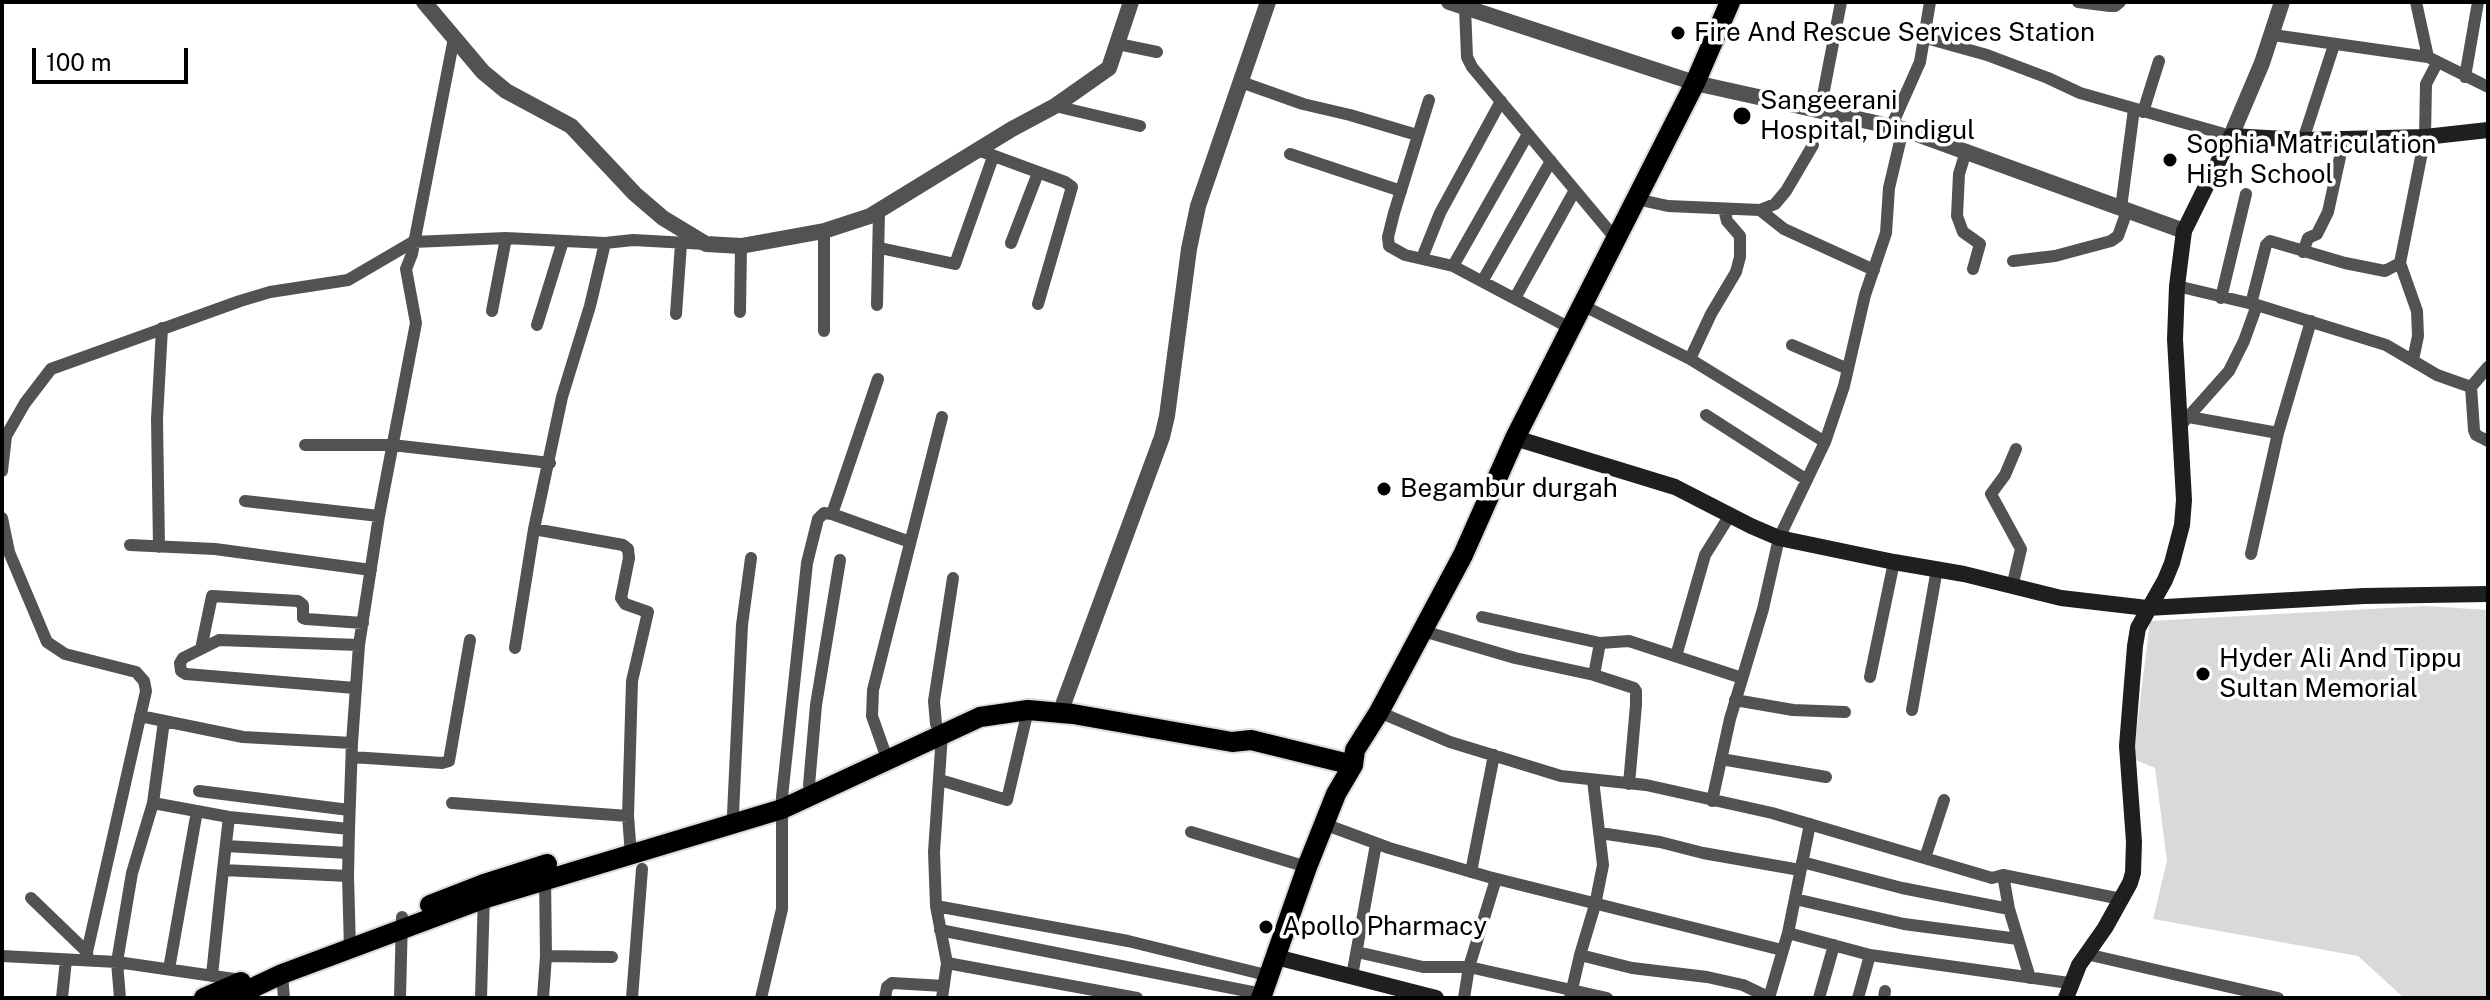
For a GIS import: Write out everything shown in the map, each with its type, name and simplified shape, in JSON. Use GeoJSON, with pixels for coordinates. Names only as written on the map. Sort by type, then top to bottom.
{"type":"FeatureCollection","features":[{"type":"Feature","properties":{"kind":"main road"},"geometry":{"type":"LineString","coordinates":[[1436,998],[1352,976],[1262,984],[1331,786],[1379,712],[1463,555],[1515,438],[1695,83],[1730,2]]}},
{"type":"Feature","properties":{"kind":"main road"},"geometry":{"type":"LineString","coordinates":[[2068,991],[2133,873],[2134,842],[2127,746],[2138,628],[2165,580],[2182,525],[2184,500],[2185,421],[2175,339],[2177,286],[2184,231],[2231,136],[2303,140],[2425,137],[2488,130]]}},
{"type":"Feature","properties":{"kind":"main road"},"geometry":{"type":"LineString","coordinates":[[1515,438],[1675,487],[1779,538],[1937,569],[2061,598],[2147,608],[2364,596],[2488,594]]}},
{"type":"Feature","properties":{"kind":"main road"},"geometry":{"type":"LineString","coordinates":[[231,998],[249,984],[484,892],[544,872],[634,856],[782,803],[999,700],[1064,702],[1235,728],[1251,740]]}},
{"type":"Feature","properties":{"kind":"main road"},"geometry":{"type":"LineString","coordinates":[[634,856],[733,814],[782,803],[809,785],[884,750],[939,729],[980,717],[1028,710],[1073,714],[1232,742],[1251,740],[1321,756],[1350,759]]}},
{"type":"Feature","properties":{"kind":"main road"},"geometry":{"type":"LineString","coordinates":[[1321,756],[1328,764],[1331,786]]}},
{"type":"Feature","properties":{"kind":"main road"},"geometry":{"type":"LineString","coordinates":[[1301,865],[1324,824],[1350,759]]}},
{"type":"Feature","properties":{"kind":"main road"},"geometry":{"type":"LineString","coordinates":[[204,998],[282,974],[351,943]]}},
{"type":"Feature","properties":{"kind":"street"},"geometry":{"type":"LineString","coordinates":[[424,2],[506,91],[571,126],[635,194],[663,218],[706,244]]}},
{"type":"Feature","properties":{"kind":"street"},"geometry":{"type":"LineString","coordinates":[[2,471],[6,436],[25,403],[51,369],[270,292],[348,280],[413,242],[506,238],[741,246],[824,231],[879,212],[986,154],[1109,68],[1131,2]]}},
{"type":"Feature","properties":{"kind":"street"},"geometry":{"type":"LineString","coordinates":[[1064,702],[1165,426],[1189,249],[1198,206],[1268,2]]}},
{"type":"Feature","properties":{"kind":"street"},"geometry":{"type":"LineString","coordinates":[[1820,111],[1841,2]]}},
{"type":"Feature","properties":{"kind":"street"},"geometry":{"type":"LineString","coordinates":[[1712,801],[1735,700],[1763,609],[1779,538],[1825,442],[1848,369],[1865,295],[1886,233],[1898,127],[1926,38],[1930,2]]}},
{"type":"Feature","properties":{"kind":"street"},"geometry":{"type":"LineString","coordinates":[[2078,2],[2110,6],[2119,5],[2120,2]]}},
{"type":"Feature","properties":{"kind":"street"},"geometry":{"type":"LineString","coordinates":[[1926,38],[1987,55],[2080,93],[2231,136],[2273,35],[2282,2]]}},
{"type":"Feature","properties":{"kind":"street"},"geometry":{"type":"LineString","coordinates":[[2413,360],[2418,336],[2417,311],[2400,263],[2425,137],[2426,84],[2433,60],[2416,2]]}},
{"type":"Feature","properties":{"kind":"street"},"geometry":{"type":"LineString","coordinates":[[2465,77],[2478,2]]}},
{"type":"Feature","properties":{"kind":"street"},"geometry":{"type":"LineString","coordinates":[[1615,238],[1472,67],[1467,57],[1457,5],[1695,83],[1898,127],[2184,231]]}},
{"type":"Feature","properties":{"kind":"street"},"geometry":{"type":"LineString","coordinates":[[2273,35],[2433,60],[2488,87]]}},
{"type":"Feature","properties":{"kind":"street"},"geometry":{"type":"LineString","coordinates":[[351,943],[349,810],[359,645],[379,516],[416,323],[405,274],[454,38]]}},
{"type":"Feature","properties":{"kind":"street"},"geometry":{"type":"LineString","coordinates":[[1118,44],[1157,52]]}},
{"type":"Feature","properties":{"kind":"street"},"geometry":{"type":"LineString","coordinates":[[2303,140],[2334,45]]}},
{"type":"Feature","properties":{"kind":"street"},"geometry":{"type":"LineString","coordinates":[[2013,261],[2063,255],[2111,241],[2118,236],[2138,111],[2159,61]]}},
{"type":"Feature","properties":{"kind":"street"},"geometry":{"type":"LineString","coordinates":[[1241,82],[1303,104],[1417,135]]}},
{"type":"Feature","properties":{"kind":"street"},"geometry":{"type":"LineString","coordinates":[[1429,100],[1388,237],[1389,246],[1405,255],[1453,266],[1570,328]]}},
{"type":"Feature","properties":{"kind":"street"},"geometry":{"type":"LineString","coordinates":[[1422,258],[1440,213],[1501,101]]}},
{"type":"Feature","properties":{"kind":"street"},"geometry":{"type":"LineString","coordinates":[[1055,106],[1140,126]]}},
{"type":"Feature","properties":{"kind":"street"},"geometry":{"type":"LineString","coordinates":[[1453,266],[1528,134]]}},
{"type":"Feature","properties":{"kind":"street"},"geometry":{"type":"LineString","coordinates":[[2303,252],[2308,238],[2317,234],[2328,212],[2344,139]]}},
{"type":"Feature","properties":{"kind":"street"},"geometry":{"type":"LineString","coordinates":[[1636,199],[1668,206],[1760,210],[1775,204],[1786,191],[1813,145]]}},
{"type":"Feature","properties":{"kind":"street"},"geometry":{"type":"LineString","coordinates":[[1966,151],[1959,174],[1957,216],[1963,232],[1980,244],[1973,269]]}},
{"type":"Feature","properties":{"kind":"street"},"geometry":{"type":"LineString","coordinates":[[986,154],[1072,187],[1038,304]]}},
{"type":"Feature","properties":{"kind":"street"},"geometry":{"type":"LineString","coordinates":[[880,248],[955,264],[986,154]]}},
{"type":"Feature","properties":{"kind":"street"},"geometry":{"type":"LineString","coordinates":[[1290,154],[1401,191]]}},
{"type":"Feature","properties":{"kind":"street"},"geometry":{"type":"LineString","coordinates":[[1483,280],[1551,161]]}},
{"type":"Feature","properties":{"kind":"street"},"geometry":{"type":"LineString","coordinates":[[1011,243],[1038,173]]}},
{"type":"Feature","properties":{"kind":"street"},"geometry":{"type":"LineString","coordinates":[[1515,298],[1575,190]]}},
{"type":"Feature","properties":{"kind":"street"},"geometry":{"type":"LineString","coordinates":[[2221,298],[2246,194]]}},
{"type":"Feature","properties":{"kind":"street"},"geometry":{"type":"LineString","coordinates":[[1690,359],[1711,314],[1736,272],[1740,257],[1738,230],[1727,221],[1724,209]]}},
{"type":"Feature","properties":{"kind":"street"},"geometry":{"type":"LineString","coordinates":[[1760,210],[1795,235],[1874,270]]}},
{"type":"Feature","properties":{"kind":"street"},"geometry":{"type":"LineString","coordinates":[[877,305],[879,212]]}},
{"type":"Feature","properties":{"kind":"street"},"geometry":{"type":"LineString","coordinates":[[824,231],[824,331]]}},
{"type":"Feature","properties":{"kind":"street"},"geometry":{"type":"LineString","coordinates":[[492,311],[506,238]]}},
{"type":"Feature","properties":{"kind":"street"},"geometry":{"type":"LineString","coordinates":[[537,325],[563,241]]}},
{"type":"Feature","properties":{"kind":"street"},"geometry":{"type":"LineString","coordinates":[[2185,421],[2229,371],[2254,305],[2267,242],[2273,241],[2303,252],[2385,271],[2400,263]]}},
{"type":"Feature","properties":{"kind":"street"},"geometry":{"type":"LineString","coordinates":[[515,648],[534,529],[562,397],[590,306],[605,243]]}},
{"type":"Feature","properties":{"kind":"street"},"geometry":{"type":"LineString","coordinates":[[676,314],[681,244]]}},
{"type":"Feature","properties":{"kind":"street"},"geometry":{"type":"LineString","coordinates":[[740,312],[741,246]]}},
{"type":"Feature","properties":{"kind":"street"},"geometry":{"type":"LineString","coordinates":[[2177,286],[2311,321],[2386,345],[2437,375],[2471,387]]}},
{"type":"Feature","properties":{"kind":"street"},"geometry":{"type":"LineString","coordinates":[[1582,305],[1690,359],[1825,442]]}},
{"type":"Feature","properties":{"kind":"street"},"geometry":{"type":"LineString","coordinates":[[2251,554],[2278,433],[2311,321]]}},
{"type":"Feature","properties":{"kind":"street"},"geometry":{"type":"LineString","coordinates":[[159,547],[157,419],[162,328]]}},
{"type":"Feature","properties":{"kind":"street"},"geometry":{"type":"LineString","coordinates":[[1792,345],[1848,369]]}},
{"type":"Feature","properties":{"kind":"street"},"geometry":{"type":"LineString","coordinates":[[2488,367],[2471,387],[2474,430],[2476,435],[2488,441]]}},
{"type":"Feature","properties":{"kind":"street"},"geometry":{"type":"LineString","coordinates":[[832,514],[878,379]]}},
{"type":"Feature","properties":{"kind":"street"},"geometry":{"type":"LineString","coordinates":[[1706,415],[1807,480]]}},
{"type":"Feature","properties":{"kind":"street"},"geometry":{"type":"LineString","coordinates":[[884,750],[872,716],[873,690],[942,417]]}},
{"type":"Feature","properties":{"kind":"street"},"geometry":{"type":"LineString","coordinates":[[2185,421],[2278,433]]}},
{"type":"Feature","properties":{"kind":"street"},"geometry":{"type":"LineString","coordinates":[[305,445],[392,445],[550,463]]}},
{"type":"Feature","properties":{"kind":"street"},"geometry":{"type":"LineString","coordinates":[[2012,587],[2021,549],[1991,494],[2005,475],[2016,449]]}},
{"type":"Feature","properties":{"kind":"street"},"geometry":{"type":"LineString","coordinates":[[245,501],[379,516]]}},
{"type":"Feature","properties":{"kind":"street"},"geometry":{"type":"LineString","coordinates":[[761,998],[782,909],[782,803],[807,563],[820,515],[832,514],[910,542]]}},
{"type":"Feature","properties":{"kind":"street"},"geometry":{"type":"LineString","coordinates":[[1676,656],[1705,555],[1730,515]]}},
{"type":"Feature","properties":{"kind":"street"},"geometry":{"type":"LineString","coordinates":[[2,518],[9,552],[47,642],[65,654],[138,674],[146,691],[87,956]]}},
{"type":"Feature","properties":{"kind":"street"},"geometry":{"type":"LineString","coordinates":[[534,529],[623,545],[628,549],[629,558],[621,598],[625,604],[645,610],[649,615],[632,681],[628,816],[634,856],[632,998]]}},
{"type":"Feature","properties":{"kind":"street"},"geometry":{"type":"LineString","coordinates":[[130,545],[215,549],[371,570]]}},
{"type":"Feature","properties":{"kind":"street"},"geometry":{"type":"LineString","coordinates":[[733,814],[742,625],[751,558]]}},
{"type":"Feature","properties":{"kind":"street"},"geometry":{"type":"LineString","coordinates":[[809,785],[816,705],[840,560]]}},
{"type":"Feature","properties":{"kind":"street"},"geometry":{"type":"LineString","coordinates":[[1870,677],[1894,562]]}},
{"type":"Feature","properties":{"kind":"street"},"geometry":{"type":"LineString","coordinates":[[1912,710],[1937,569]]}},
{"type":"Feature","properties":{"kind":"street"},"geometry":{"type":"LineString","coordinates":[[885,998],[887,987],[892,983],[943,992],[947,963],[936,906],[934,852],[940,780],[939,729],[934,701],[953,578]]}},
{"type":"Feature","properties":{"kind":"street"},"geometry":{"type":"LineString","coordinates":[[201,649],[212,596],[298,601],[303,605],[303,618],[363,623]]}},
{"type":"Feature","properties":{"kind":"street"},"geometry":{"type":"LineString","coordinates":[[1482,617],[1600,643],[1629,641],[1742,678]]}},
{"type":"Feature","properties":{"kind":"street"},"geometry":{"type":"LineString","coordinates":[[1423,631],[1515,658],[1627,684],[1636,691],[1629,784]]}},
{"type":"Feature","properties":{"kind":"street"},"geometry":{"type":"LineString","coordinates":[[355,688],[183,673],[180,660],[219,640],[359,645]]}},
{"type":"Feature","properties":{"kind":"street"},"geometry":{"type":"LineString","coordinates":[[352,757],[449,761],[470,640]]}},
{"type":"Feature","properties":{"kind":"street"},"geometry":{"type":"LineString","coordinates":[[1594,675],[1600,643]]}},
{"type":"Feature","properties":{"kind":"street"},"geometry":{"type":"LineString","coordinates":[[1735,700],[1793,710],[1845,712]]}},
{"type":"Feature","properties":{"kind":"street"},"geometry":{"type":"LineString","coordinates":[[940,780],[1007,800],[1028,710]]}},
{"type":"Feature","properties":{"kind":"street"},"geometry":{"type":"LineString","coordinates":[[1379,712],[1450,742],[1561,776],[1646,785],[1772,813],[1992,878],[2003,875],[2121,899]]}},
{"type":"Feature","properties":{"kind":"street"},"geometry":{"type":"LineString","coordinates":[[140,716],[243,737],[352,743]]}},
{"type":"Feature","properties":{"kind":"street"},"geometry":{"type":"LineString","coordinates":[[120,998],[117,962],[132,873],[153,803],[164,721]]}},
{"type":"Feature","properties":{"kind":"street"},"geometry":{"type":"LineString","coordinates":[[1471,872],[1494,755]]}},
{"type":"Feature","properties":{"kind":"street"},"geometry":{"type":"LineString","coordinates":[[1721,759],[1826,777]]}},
{"type":"Feature","properties":{"kind":"street"},"geometry":{"type":"LineString","coordinates":[[1571,995],[1603,865],[1593,780]]}},
{"type":"Feature","properties":{"kind":"street"},"geometry":{"type":"LineString","coordinates":[[199,791],[349,810]]}},
{"type":"Feature","properties":{"kind":"street"},"geometry":{"type":"LineString","coordinates":[[1925,858],[1944,800]]}},
{"type":"Feature","properties":{"kind":"street"},"geometry":{"type":"LineString","coordinates":[[153,803],[229,817],[349,829]]}},
{"type":"Feature","properties":{"kind":"street"},"geometry":{"type":"LineString","coordinates":[[452,803],[628,816]]}},
{"type":"Feature","properties":{"kind":"street"},"geometry":{"type":"LineString","coordinates":[[169,969],[197,811]]}},
{"type":"Feature","properties":{"kind":"street"},"geometry":{"type":"LineString","coordinates":[[212,975],[229,817]]}},
{"type":"Feature","properties":{"kind":"street"},"geometry":{"type":"LineString","coordinates":[[1324,824],[1376,844],[1496,879],[1782,950]]}},
{"type":"Feature","properties":{"kind":"street"},"geometry":{"type":"LineString","coordinates":[[1580,955],[1632,968],[1707,977],[1743,985],[1770,998],[1788,933],[1810,824]]}},
{"type":"Feature","properties":{"kind":"street"},"geometry":{"type":"LineString","coordinates":[[1191,832],[1301,865]]}},
{"type":"Feature","properties":{"kind":"street"},"geometry":{"type":"LineString","coordinates":[[1600,833],[1660,842],[1703,853],[1801,866],[2009,909]]}},
{"type":"Feature","properties":{"kind":"street"},"geometry":{"type":"LineString","coordinates":[[1352,976],[1376,844]]}},
{"type":"Feature","properties":{"kind":"street"},"geometry":{"type":"LineString","coordinates":[[226,846],[348,853]]}},
{"type":"Feature","properties":{"kind":"street"},"geometry":{"type":"LineString","coordinates":[[223,870],[348,876]]}},
{"type":"Feature","properties":{"kind":"street"},"geometry":{"type":"LineString","coordinates":[[543,998],[546,956],[544,872]]}},
{"type":"Feature","properties":{"kind":"street"},"geometry":{"type":"LineString","coordinates":[[2003,875],[2009,909],[2030,978]]}},
{"type":"Feature","properties":{"kind":"street"},"geometry":{"type":"LineString","coordinates":[[1464,998],[1469,967],[1496,879]]}},
{"type":"Feature","properties":{"kind":"street"},"geometry":{"type":"LineString","coordinates":[[481,998],[484,892]]}},
{"type":"Feature","properties":{"kind":"street"},"geometry":{"type":"LineString","coordinates":[[31,898],[87,956]]}},
{"type":"Feature","properties":{"kind":"street"},"geometry":{"type":"LineString","coordinates":[[1795,899],[1904,924],[2018,939]]}},
{"type":"Feature","properties":{"kind":"street"},"geometry":{"type":"LineString","coordinates":[[936,906],[1128,941],[1262,984]]}},
{"type":"Feature","properties":{"kind":"street"},"geometry":{"type":"LineString","coordinates":[[400,998],[402,923]]}},
{"type":"Feature","properties":{"kind":"street"},"geometry":{"type":"LineString","coordinates":[[940,930],[1097,963],[1262,984]]}},
{"type":"Feature","properties":{"kind":"street"},"geometry":{"type":"LineString","coordinates":[[1788,933],[1870,955],[2030,978],[2068,991]]}},
{"type":"Feature","properties":{"kind":"street"},"geometry":{"type":"LineString","coordinates":[[1819,998],[1834,945]]}},
{"type":"Feature","properties":{"kind":"street"},"geometry":{"type":"LineString","coordinates":[[1357,952],[1423,967],[1469,967],[1571,995],[1607,998]]}},
{"type":"Feature","properties":{"kind":"street"},"geometry":{"type":"LineString","coordinates":[[2086,954],[2241,994],[2278,998]]}},
{"type":"Feature","properties":{"kind":"street"},"geometry":{"type":"LineString","coordinates":[[1858,998],[1870,955]]}},
{"type":"Feature","properties":{"kind":"street"},"geometry":{"type":"LineString","coordinates":[[2,956],[66,960],[87,956],[212,975],[249,984]]}},
{"type":"Feature","properties":{"kind":"street"},"geometry":{"type":"LineString","coordinates":[[546,956],[612,957]]}},
{"type":"Feature","properties":{"kind":"street"},"geometry":{"type":"LineString","coordinates":[[62,998],[66,960]]}},
{"type":"Feature","properties":{"kind":"street"},"geometry":{"type":"LineString","coordinates":[[947,963],[1093,994],[1137,998]]}},
{"type":"Feature","properties":{"kind":"street"},"geometry":{"type":"LineString","coordinates":[[1093,994],[1097,963]]}},
{"type":"Feature","properties":{"kind":"street"},"geometry":{"type":"LineString","coordinates":[[282,974],[284,998]]}},
{"type":"Feature","properties":{"kind":"street"},"geometry":{"type":"LineString","coordinates":[[1049,998],[1052,983]]}},
{"type":"Feature","properties":{"kind":"shaded area"},"geometry":{"type":"Polygon","coordinates":[[[2425,606],[2488,610],[2488,998],[2404,998],[2358,956],[2153,919],[2167,861],[2155,768],[2133,759],[2150,621],[2425,606]]]}},
{"type":"Feature","properties":{"kind":"place","name":"Fire And Rescue Services Station"},"geometry":{"type":"Point","coordinates":[1678,33]}},
{"type":"Feature","properties":{"kind":"place","name":"Sangeerani Hospital, Dindigul"},"geometry":{"type":"Point","coordinates":[1742,116]}},
{"type":"Feature","properties":{"kind":"place","name":"Sophia Matriculation High School"},"geometry":{"type":"Point","coordinates":[2170,160]}},
{"type":"Feature","properties":{"kind":"place","name":"Begambur durgah"},"geometry":{"type":"Point","coordinates":[1384,489]}},
{"type":"Feature","properties":{"kind":"place","name":"Hyder Ali And Tippu Sultan Memorial"},"geometry":{"type":"Point","coordinates":[2203,674]}},
{"type":"Feature","properties":{"kind":"place","name":"Apollo Pharmacy"},"geometry":{"type":"Point","coordinates":[1266,927]}}]}
